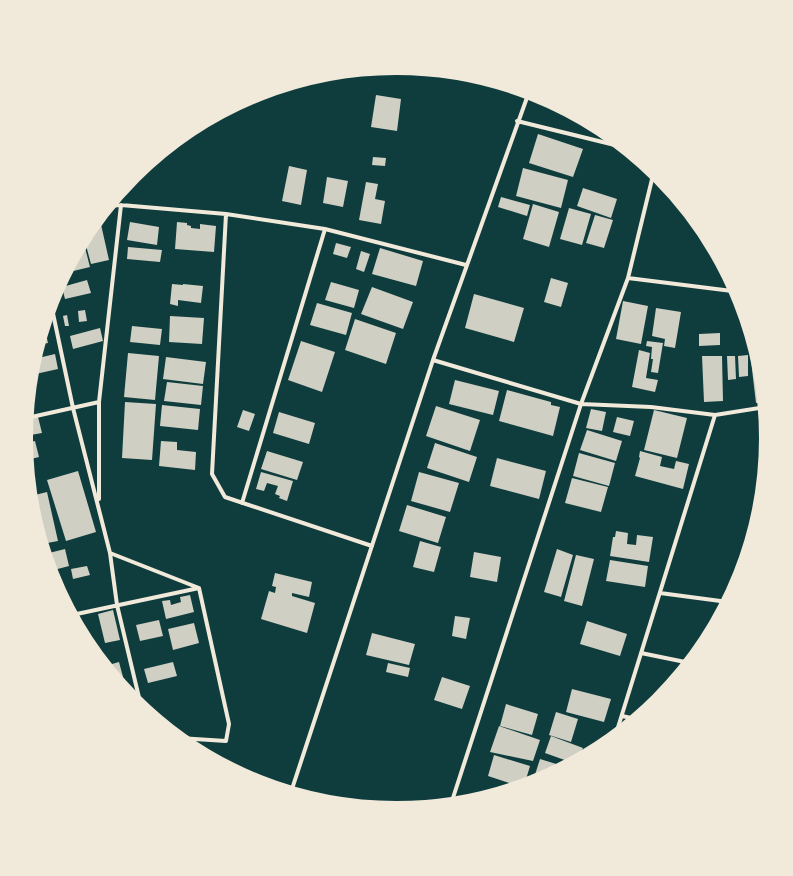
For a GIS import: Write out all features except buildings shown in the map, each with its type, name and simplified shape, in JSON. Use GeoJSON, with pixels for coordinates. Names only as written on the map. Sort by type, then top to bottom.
{"type":"FeatureCollection","features":[{"type":"Feature","properties":{"kind":"street"},"geometry":{"type":"LineString","coordinates":[[293,787],[433,360],[527,98]]}},
{"type":"Feature","properties":{"kind":"street"},"geometry":{"type":"LineString","coordinates":[[518,121],[612,144]]}},
{"type":"Feature","properties":{"kind":"street"},"geometry":{"type":"LineString","coordinates":[[453,797],[581,404],[628,278],[652,178]]}},
{"type":"Feature","properties":{"kind":"street"},"geometry":{"type":"LineString","coordinates":[[116,205],[226,214],[325,229],[466,266]]}},
{"type":"Feature","properties":{"kind":"street"},"geometry":{"type":"LineString","coordinates":[[98,506],[100,402],[121,205]]}},
{"type":"Feature","properties":{"kind":"street"},"geometry":{"type":"LineString","coordinates":[[226,214],[212,474],[225,497],[372,546]]}},
{"type":"Feature","properties":{"kind":"street"},"geometry":{"type":"LineString","coordinates":[[242,503],[325,229]]}},
{"type":"Feature","properties":{"kind":"street"},"geometry":{"type":"LineString","coordinates":[[628,278],[730,292]]}},
{"type":"Feature","properties":{"kind":"street"},"geometry":{"type":"LineString","coordinates":[[53,315],[73,408],[110,554],[117,605],[137,694]]}},
{"type":"Feature","properties":{"kind":"street"},"geometry":{"type":"LineString","coordinates":[[433,360],[581,404],[651,407],[715,416],[759,408]]}},
{"type":"Feature","properties":{"kind":"street"},"geometry":{"type":"LineString","coordinates":[[33,417],[100,402]]}},
{"type":"Feature","properties":{"kind":"street"},"geometry":{"type":"LineString","coordinates":[[618,727],[715,416]]}},
{"type":"Feature","properties":{"kind":"street"},"geometry":{"type":"LineString","coordinates":[[110,554],[199,588]]}},
{"type":"Feature","properties":{"kind":"street"},"geometry":{"type":"LineString","coordinates":[[78,614],[199,588]]}},
{"type":"Feature","properties":{"kind":"street"},"geometry":{"type":"LineString","coordinates":[[191,739],[226,741],[229,724],[199,588]]}},
{"type":"Feature","properties":{"kind":"street"},"geometry":{"type":"LineString","coordinates":[[660,593],[722,601]]}},
{"type":"Feature","properties":{"kind":"street"},"geometry":{"type":"LineString","coordinates":[[641,653],[684,662]]}},
{"type":"Feature","properties":{"kind":"street"},"geometry":{"type":"LineString","coordinates":[[622,716],[630,718]]}}]}
